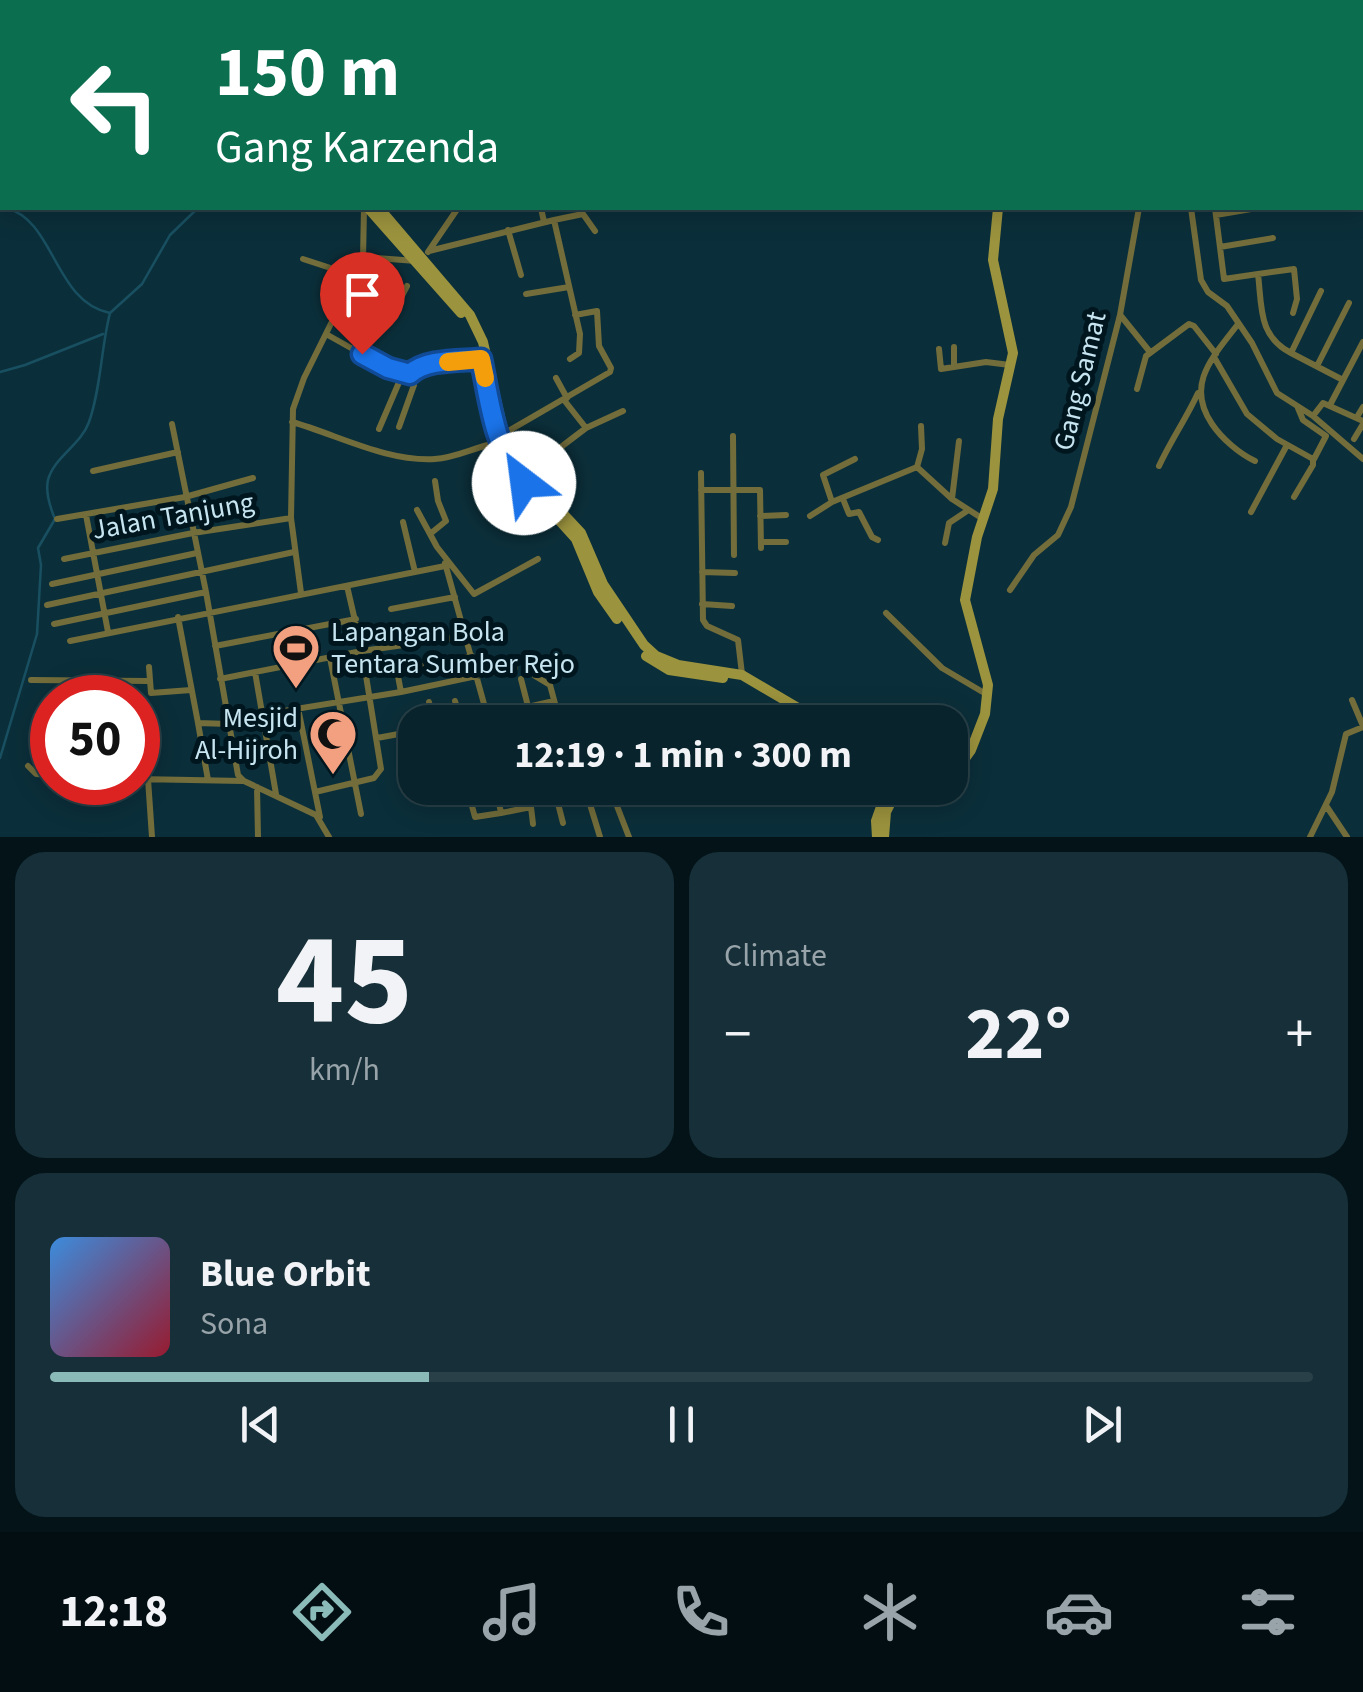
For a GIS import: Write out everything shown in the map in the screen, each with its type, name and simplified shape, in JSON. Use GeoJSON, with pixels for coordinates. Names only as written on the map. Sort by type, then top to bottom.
{"type":"FeatureCollection","features":[{"type":"Feature","properties":{"kind":"main road"},"geometry":{"type":"LineString","coordinates":[[368,210],[422,259],[460,311],[481,359],[497,434],[506,457],[524,483],[572,533],[617,608],[656,656],[678,665],[742,675],[793,705]]}},
{"type":"Feature","properties":{"kind":"main road"},"geometry":{"type":"LineString","coordinates":[[380,210],[458,296],[476,324],[504,434],[527,472],[576,526],[607,606],[652,662],[669,670],[743,683],[780,705]]}},
{"type":"Feature","properties":{"kind":"main road"},"geometry":{"type":"LineString","coordinates":[[968,755],[985,714],[988,675],[965,600],[971,561],[992,489],[998,419],[1011,365],[1012,340],[992,260],[998,210]]}},
{"type":"Feature","properties":{"kind":"main road"},"geometry":{"type":"LineString","coordinates":[[880,837],[876,822],[882,805]]}},
{"type":"Feature","properties":{"kind":"main road"},"geometry":{"type":"LineString","coordinates":[[880,837],[890,805]]}},
{"type":"Feature","properties":{"kind":"street"},"geometry":{"type":"LineString","coordinates":[[302,593],[291,518],[292,422],[297,392],[364,257],[366,210]]}},
{"type":"Feature","properties":{"kind":"street"},"geometry":{"type":"LineString","coordinates":[[422,259],[457,210]]}},
{"type":"Feature","properties":{"kind":"street"},"geometry":{"type":"LineString","coordinates":[[542,210],[544,222]]}},
{"type":"Feature","properties":{"kind":"street","name":"Gang Samat"},"geometry":{"type":"LineString","coordinates":[[1010,590],[1037,552],[1058,535],[1071,507],[1120,314],[1139,210]]}},
{"type":"Feature","properties":{"kind":"street"},"geometry":{"type":"LineString","coordinates":[[1191,210],[1204,286],[1227,306],[1277,393],[1312,416],[1363,459]]}},
{"type":"Feature","properties":{"kind":"street"},"geometry":{"type":"LineString","coordinates":[[1215,211],[1224,279],[1294,268],[1297,299],[1293,312]]}},
{"type":"Feature","properties":{"kind":"street"},"geometry":{"type":"LineString","coordinates":[[364,257],[422,259],[508,230],[583,214],[595,231]]}},
{"type":"Feature","properties":{"kind":"street"},"geometry":{"type":"LineString","coordinates":[[554,220],[580,349],[570,360]]}},
{"type":"Feature","properties":{"kind":"street"},"geometry":{"type":"LineString","coordinates":[[508,230],[521,275]]}},
{"type":"Feature","properties":{"kind":"street"},"geometry":{"type":"LineString","coordinates":[[1220,247],[1273,238]]}},
{"type":"Feature","properties":{"kind":"street"},"geometry":{"type":"LineString","coordinates":[[303,259],[356,276]]}},
{"type":"Feature","properties":{"kind":"street"},"geometry":{"type":"LineString","coordinates":[[1258,274],[1263,322],[1274,344],[1343,380]]}},
{"type":"Feature","properties":{"kind":"street"},"geometry":{"type":"LineString","coordinates":[[394,318],[407,286]]}},
{"type":"Feature","properties":{"kind":"street"},"geometry":{"type":"LineString","coordinates":[[526,294],[569,288]]}},
{"type":"Feature","properties":{"kind":"street"},"geometry":{"type":"LineString","coordinates":[[350,290],[396,306]]}},
{"type":"Feature","properties":{"kind":"street"},"geometry":{"type":"LineString","coordinates":[[1291,353],[1321,292]]}},
{"type":"Feature","properties":{"kind":"street"},"geometry":{"type":"LineString","coordinates":[[1317,366],[1349,303]]}},
{"type":"Feature","properties":{"kind":"street"},"geometry":{"type":"LineString","coordinates":[[504,434],[612,370],[598,344],[597,311],[575,317]]}},
{"type":"Feature","properties":{"kind":"street"},"geometry":{"type":"LineString","coordinates":[[1120,314],[1150,352]]}},
{"type":"Feature","properties":{"kind":"street"},"geometry":{"type":"LineString","coordinates":[[1137,389],[1150,352],[1190,324],[1215,355],[1247,414],[1314,460]]}},
{"type":"Feature","properties":{"kind":"street"},"geometry":{"type":"LineString","coordinates":[[1158,466],[1174,434],[1181,430],[1215,355],[1238,324]]}},
{"type":"Feature","properties":{"kind":"street"},"geometry":{"type":"LineString","coordinates":[[326,334],[407,374],[414,385],[399,427]]}},
{"type":"Feature","properties":{"kind":"street"},"geometry":{"type":"LineString","coordinates":[[1330,404],[1363,342]]}},
{"type":"Feature","properties":{"kind":"street"},"geometry":{"type":"LineString","coordinates":[[954,346],[954,366]]}},
{"type":"Feature","properties":{"kind":"street"},"geometry":{"type":"LineString","coordinates":[[939,348],[940,368],[993,362],[1011,365]]}},
{"type":"Feature","properties":{"kind":"street"},"geometry":{"type":"LineString","coordinates":[[380,429],[407,374],[414,368],[481,359]]}},
{"type":"Feature","properties":{"kind":"street"},"geometry":{"type":"LineString","coordinates":[[556,378],[565,400],[586,428]]}},
{"type":"Feature","properties":{"kind":"street"},"geometry":{"type":"LineString","coordinates":[[1200,389],[1202,409],[1216,430],[1255,461]]}},
{"type":"Feature","properties":{"kind":"street"},"geometry":{"type":"LineString","coordinates":[[1312,416],[1320,404],[1330,404],[1361,421]]}},
{"type":"Feature","properties":{"kind":"street"},"geometry":{"type":"LineString","coordinates":[[1354,439],[1363,407]]}},
{"type":"Feature","properties":{"kind":"street"},"geometry":{"type":"LineString","coordinates":[[1294,497],[1326,436],[1303,420],[1298,408]]}},
{"type":"Feature","properties":{"kind":"street"},"geometry":{"type":"LineString","coordinates":[[527,472],[586,428],[623,410]]}},
{"type":"Feature","properties":{"kind":"street"},"geometry":{"type":"LineString","coordinates":[[292,422],[380,451],[418,458],[437,459],[488,445]]}},
{"type":"Feature","properties":{"kind":"street"},"geometry":{"type":"LineString","coordinates":[[172,424],[238,775],[244,782]]}},
{"type":"Feature","properties":{"kind":"street"},"geometry":{"type":"LineString","coordinates":[[917,467],[922,426]]}},
{"type":"Feature","properties":{"kind":"street"},"geometry":{"type":"LineString","coordinates":[[733,436],[734,555]]}},
{"type":"Feature","properties":{"kind":"street"},"geometry":{"type":"LineString","coordinates":[[952,499],[958,441]]}},
{"type":"Feature","properties":{"kind":"street"},"geometry":{"type":"LineString","coordinates":[[1252,512],[1287,445]]}},
{"type":"Feature","properties":{"kind":"street"},"geometry":{"type":"LineString","coordinates":[[93,472],[178,452]]}},
{"type":"Feature","properties":{"kind":"street"},"geometry":{"type":"LineString","coordinates":[[832,502],[824,473],[855,459]]}},
{"type":"Feature","properties":{"kind":"street"},"geometry":{"type":"LineString","coordinates":[[917,467],[952,499],[983,519]]}},
{"type":"Feature","properties":{"kind":"street"},"geometry":{"type":"LineString","coordinates":[[810,516],[832,502],[917,467]]}},
{"type":"Feature","properties":{"kind":"street"},"geometry":{"type":"LineString","coordinates":[[701,473],[705,624],[738,640],[742,675]]}},
{"type":"Feature","properties":{"kind":"street"},"geometry":{"type":"LineString","coordinates":[[57,519],[186,497],[252,478]]}},
{"type":"Feature","properties":{"kind":"street"},"geometry":{"type":"LineString","coordinates":[[430,534],[446,521],[434,481]]}},
{"type":"Feature","properties":{"kind":"street"},"geometry":{"type":"LineString","coordinates":[[702,490],[760,490],[761,545],[786,542]]}},
{"type":"Feature","properties":{"kind":"street"},"geometry":{"type":"LineString","coordinates":[[842,499],[849,514],[859,512],[878,540]]}},
{"type":"Feature","properties":{"kind":"street"},"geometry":{"type":"LineString","coordinates":[[417,510],[444,556],[475,594],[538,559]]}},
{"type":"Feature","properties":{"kind":"street"},"geometry":{"type":"LineString","coordinates":[[945,544],[949,524],[967,510]]}},
{"type":"Feature","properties":{"kind":"street"},"geometry":{"type":"LineString","coordinates":[[86,515],[108,632]]}},
{"type":"Feature","properties":{"kind":"street"},"geometry":{"type":"LineString","coordinates":[[760,516],[786,515]]}},
{"type":"Feature","properties":{"kind":"street","name":"Jalan Tanjung"},"geometry":{"type":"LineString","coordinates":[[64,560],[193,533],[291,518]]}},
{"type":"Feature","properties":{"kind":"street"},"geometry":{"type":"LineString","coordinates":[[404,522],[414,572]]}},
{"type":"Feature","properties":{"kind":"street"},"geometry":{"type":"LineString","coordinates":[[52,584],[197,552]]}},
{"type":"Feature","properties":{"kind":"street"},"geometry":{"type":"LineString","coordinates":[[47,605],[294,552]]}},
{"type":"Feature","properties":{"kind":"street"},"geometry":{"type":"LineString","coordinates":[[444,556],[485,705]]}},
{"type":"Feature","properties":{"kind":"street"},"geometry":{"type":"LineString","coordinates":[[70,641],[445,566]]}},
{"type":"Feature","properties":{"kind":"street"},"geometry":{"type":"LineString","coordinates":[[702,572],[735,573]]}},
{"type":"Feature","properties":{"kind":"street"},"geometry":{"type":"LineString","coordinates":[[314,792],[379,774],[377,738],[347,586]]}},
{"type":"Feature","properties":{"kind":"street"},"geometry":{"type":"LineString","coordinates":[[54,624],[206,592]]}},
{"type":"Feature","properties":{"kind":"street"},"geometry":{"type":"LineString","coordinates":[[391,609],[454,597]]}},
{"type":"Feature","properties":{"kind":"street"},"geometry":{"type":"LineString","coordinates":[[702,604],[732,606]]}},
{"type":"Feature","properties":{"kind":"street"},"geometry":{"type":"LineString","coordinates":[[886,614],[942,668],[987,694]]}},
{"type":"Feature","properties":{"kind":"street"},"geometry":{"type":"LineString","coordinates":[[178,617],[208,780]]}},
{"type":"Feature","properties":{"kind":"street"},"geometry":{"type":"LineString","coordinates":[[214,646],[356,618]]}},
{"type":"Feature","properties":{"kind":"street"},"geometry":{"type":"LineString","coordinates":[[220,679],[362,651],[466,636]]}},
{"type":"Feature","properties":{"kind":"street"},"geometry":{"type":"LineString","coordinates":[[401,692],[398,671],[472,656]]}},
{"type":"Feature","properties":{"kind":"street"},"geometry":{"type":"LineString","coordinates":[[330,658],[361,814]]}},
{"type":"Feature","properties":{"kind":"street"},"geometry":{"type":"LineString","coordinates":[[148,675],[149,667]]}},
{"type":"Feature","properties":{"kind":"street"},"geometry":{"type":"LineString","coordinates":[[198,723],[228,722],[516,668]]}},
{"type":"Feature","properties":{"kind":"street"},"geometry":{"type":"LineString","coordinates":[[255,672],[276,795]]}},
{"type":"Feature","properties":{"kind":"street"},"geometry":{"type":"LineString","coordinates":[[535,676],[549,683],[555,705]]}},
{"type":"Feature","properties":{"kind":"street"},"geometry":{"type":"LineString","coordinates":[[521,679],[528,705]]}},
{"type":"Feature","properties":{"kind":"street"},"geometry":{"type":"LineString","coordinates":[[160,693],[191,690]]}},
{"type":"Feature","properties":{"kind":"street"},"geometry":{"type":"LineString","coordinates":[[1310,837],[1326,807],[1346,734],[1363,727],[1352,700]]}},
{"type":"Feature","properties":{"kind":"street"},"geometry":{"type":"LineString","coordinates":[[455,701],[456,705]]}},
{"type":"Feature","properties":{"kind":"street"},"geometry":{"type":"LineString","coordinates":[[537,705],[554,701]]}},
{"type":"Feature","properties":{"kind":"street"},"geometry":{"type":"LineString","coordinates":[[298,708],[320,818],[328,837]]}},
{"type":"Feature","properties":{"kind":"street"},"geometry":{"type":"LineString","coordinates":[[377,738],[398,734]]}},
{"type":"Feature","properties":{"kind":"street"},"geometry":{"type":"LineString","coordinates":[[160,779],[244,782],[320,818]]}},
{"type":"Feature","properties":{"kind":"street"},"geometry":{"type":"LineString","coordinates":[[257,786],[258,837]]}},
{"type":"Feature","properties":{"kind":"street"},"geometry":{"type":"LineString","coordinates":[[150,805],[152,837]]}},
{"type":"Feature","properties":{"kind":"street"},"geometry":{"type":"LineString","coordinates":[[472,805],[475,817],[530,807],[533,824]]}},
{"type":"Feature","properties":{"kind":"street"},"geometry":{"type":"LineString","coordinates":[[500,805],[501,812]]}},
{"type":"Feature","properties":{"kind":"street"},"geometry":{"type":"LineString","coordinates":[[558,805],[562,823]]}},
{"type":"Feature","properties":{"kind":"street"},"geometry":{"type":"LineString","coordinates":[[590,805],[600,837]]}},
{"type":"Feature","properties":{"kind":"street"},"geometry":{"type":"LineString","coordinates":[[617,805],[629,837]]}},
{"type":"Feature","properties":{"kind":"street"},"geometry":{"type":"LineString","coordinates":[[1326,807],[1347,837]]}},
{"type":"Feature","properties":{"kind":"waterway"},"geometry":{"type":"LineString","coordinates":[[10,210],[35,228],[77,294],[91,306],[110,313],[142,284],[170,235],[196,210]]}},
{"type":"Feature","properties":{"kind":"waterway"},"geometry":{"type":"LineString","coordinates":[[0,758],[37,634],[41,565],[38,548],[55,519],[48,480],[89,422],[110,313]]}},
{"type":"Feature","properties":{"kind":"waterway"},"geometry":{"type":"LineString","coordinates":[[0,372],[103,334]]}},
{"type":"Feature","properties":{"kind":"slow traffic"},"geometry":{"type":"LineString","coordinates":[[448,362],[481,359],[485,378]]}},
{"type":"Feature","properties":{"kind":"place","name":"Lapangan Bola Tentara Sumber Rejo"},"geometry":{"type":"Point","coordinates":[296,690]}},
{"type":"Feature","properties":{"kind":"place","name":"Mesjid Al-Hijroh"},"geometry":{"type":"Point","coordinates":[333,776]}},
{"type":"Feature","properties":{"kind":"route"},"geometry":{"type":"LineString","coordinates":[[362,354],[410,374],[414,368],[481,359],[497,434],[510,466],[524,483]]}}]}
